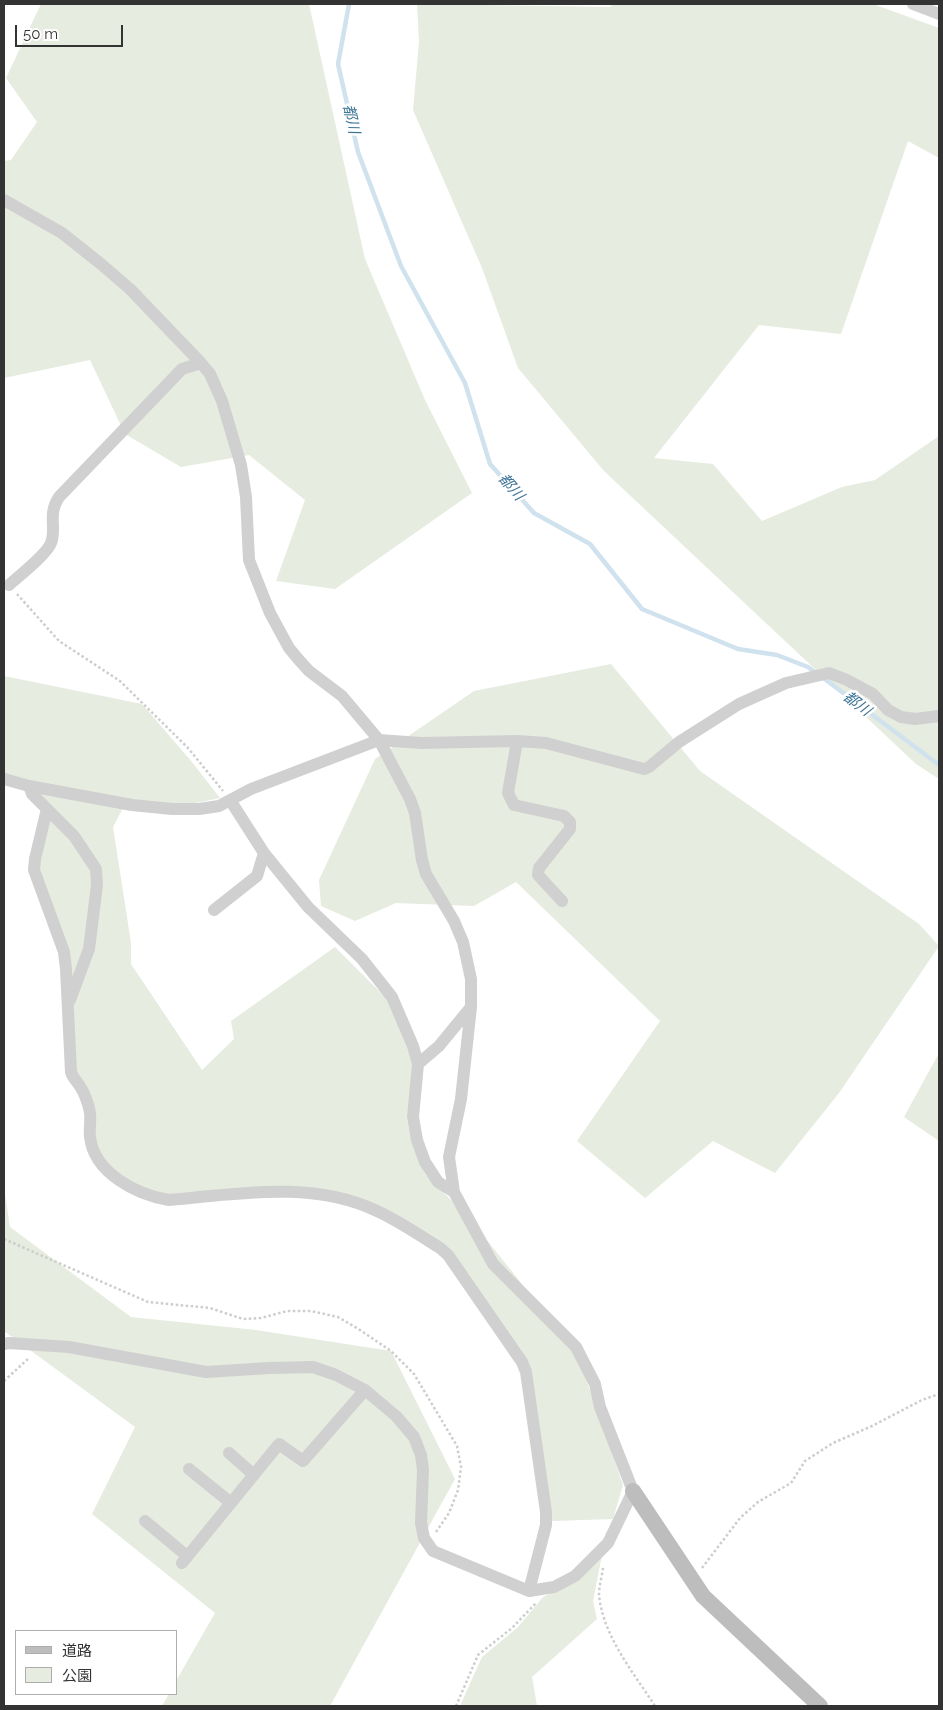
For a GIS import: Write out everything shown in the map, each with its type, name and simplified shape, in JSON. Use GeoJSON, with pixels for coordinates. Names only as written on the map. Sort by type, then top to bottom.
{"type":"FeatureCollection","features":[{"type":"Feature","properties":{"kind":"street"},"geometry":{"type":"LineString","coordinates":[[913,4],[939,14]]}},
{"type":"Feature","properties":{"kind":"street"},"geometry":{"type":"LineString","coordinates":[[4,200],[62,233],[101,264],[130,289],[210,374],[222,401],[241,465],[246,496],[249,560],[270,614],[288,648],[309,671],[342,696],[379,740],[410,799],[415,813],[426,874],[450,914],[463,942],[471,979],[471,1007],[461,1099],[450,1158],[454,1192],[492,1264],[576,1347],[595,1384],[600,1407],[633,1491],[703,1596],[820,1706]]}},
{"type":"Feature","properties":{"kind":"street"},"geometry":{"type":"LineString","coordinates":[[9,585],[45,552],[51,543],[53,506],[59,497],[182,369],[201,363]]}},
{"type":"Feature","properties":{"kind":"street"},"geometry":{"type":"LineString","coordinates":[[4,779],[29,786],[132,805],[172,809],[199,809],[219,806],[251,789],[379,740],[420,743],[517,741],[546,743],[644,769],[679,742],[739,704],[786,683],[829,673],[848,680],[873,694],[888,710],[901,717],[915,719],[939,716]]}},
{"type":"Feature","properties":{"kind":"street"},"geometry":{"type":"LineString","coordinates":[[517,741],[508,793],[514,805],[564,816],[570,822],[570,829],[539,868],[538,875],[562,901]]}},
{"type":"Feature","properties":{"kind":"street"},"geometry":{"type":"LineString","coordinates":[[29,786],[32,794],[74,836],[96,869],[97,885],[89,949],[67,1008]]}},
{"type":"Feature","properties":{"kind":"street"},"geometry":{"type":"LineString","coordinates":[[230,800],[264,853],[308,907],[362,959],[392,997],[410,1037],[418,1064],[412,1117],[417,1140],[425,1162],[438,1182],[454,1192]]}},
{"type":"Feature","properties":{"kind":"street"},"geometry":{"type":"LineString","coordinates":[[47,808],[34,870],[64,952],[70,1072],[81,1088],[90,1113],[90,1138],[96,1154],[106,1169],[136,1191],[153,1198],[169,1200],[276,1192],[315,1194],[336,1198],[377,1211],[440,1248],[448,1255],[522,1362],[526,1372],[546,1512],[546,1525],[529,1591]]}},
{"type":"Feature","properties":{"kind":"street"},"geometry":{"type":"LineString","coordinates":[[214,910],[257,876],[264,853]]}},
{"type":"Feature","properties":{"kind":"street"},"geometry":{"type":"LineString","coordinates":[[418,1064],[439,1046],[471,1007]]}},
{"type":"Feature","properties":{"kind":"street"},"geometry":{"type":"LineString","coordinates":[[4,1344],[69,1347],[206,1372],[313,1367],[336,1375],[365,1390],[396,1416],[414,1437],[421,1455],[423,1470],[421,1523],[424,1538],[432,1551],[529,1591],[554,1587],[575,1576],[608,1543],[633,1491]]}},
{"type":"Feature","properties":{"kind":"street"},"geometry":{"type":"LineString","coordinates":[[145,1521],[184,1560],[279,1444],[303,1461],[365,1390]]}},
{"type":"Feature","properties":{"kind":"street"},"geometry":{"type":"LineString","coordinates":[[229,1453],[254,1475]]}},
{"type":"Feature","properties":{"kind":"street"},"geometry":{"type":"LineString","coordinates":[[190,1469],[231,1502]]}},
{"type":"Feature","properties":{"kind":"path"},"geometry":{"type":"LineString","coordinates":[[9,585],[59,641],[120,681],[188,748],[230,800]]}},
{"type":"Feature","properties":{"kind":"path"},"geometry":{"type":"LineString","coordinates":[[4,1239],[148,1302],[210,1308],[242,1319],[261,1318],[286,1312],[311,1311],[338,1317],[391,1351],[414,1374],[457,1446],[461,1467],[458,1490],[449,1513],[438,1530],[424,1538]]}},
{"type":"Feature","properties":{"kind":"path"},"geometry":{"type":"LineString","coordinates":[[4,1381],[43,1345]]}},
{"type":"Feature","properties":{"kind":"path"},"geometry":{"type":"LineString","coordinates":[[693,1580],[740,1518],[758,1502],[790,1483],[805,1461],[833,1443],[872,1426],[922,1400],[939,1394]]}},
{"type":"Feature","properties":{"kind":"path"},"geometry":{"type":"LineString","coordinates":[[603,1568],[599,1593],[603,1615],[616,1647],[655,1706]]}},
{"type":"Feature","properties":{"kind":"path"},"geometry":{"type":"LineString","coordinates":[[456,1706],[478,1655],[512,1628],[554,1587]]}},
{"type":"Feature","properties":{"kind":"green space"},"geometry":{"type":"Polygon","coordinates":[[[41,4],[309,4],[365,259],[425,400],[472,493],[335,589],[276,581],[305,500],[249,455],[181,467],[125,434],[90,360],[4,378],[4,161],[11,160],[37,122],[6,78],[41,4]]]}},
{"type":"Feature","properties":{"kind":"green space"},"geometry":{"type":"Polygon","coordinates":[[[417,4],[610,7],[613,4],[873,4],[939,28],[939,158],[908,141],[841,334],[759,325],[654,458],[713,464],[762,521],[842,487],[875,480],[939,436],[939,779],[916,764],[604,471],[518,368],[482,268],[413,110],[419,42],[417,4]]]}},
{"type":"Feature","properties":{"kind":"green space"},"geometry":{"type":"Polygon","coordinates":[[[611,664],[700,771],[919,924],[939,946],[839,1093],[775,1173],[713,1141],[645,1198],[577,1141],[660,1021],[516,882],[474,906],[396,903],[355,921],[321,906],[319,880],[375,759],[474,691],[611,664]]]}},
{"type":"Feature","properties":{"kind":"green space"},"geometry":{"type":"Polygon","coordinates":[[[4,676],[142,704],[220,798],[185,805],[117,798],[4,775],[4,676]]]}},
{"type":"Feature","properties":{"kind":"green space"},"geometry":{"type":"Polygon","coordinates":[[[39,794],[123,808],[113,827],[131,943],[131,964],[202,1070],[234,1039],[231,1021],[335,947],[389,1001],[410,1053],[413,1069],[407,1118],[410,1135],[426,1175],[470,1219],[577,1353],[623,1485],[613,1519],[552,1521],[529,1365],[449,1251],[349,1197],[164,1195],[142,1188],[120,1177],[105,1161],[94,1141],[75,1074],[71,1011],[39,865],[49,816],[39,794]]]}},
{"type":"Feature","properties":{"kind":"green space"},"geometry":{"type":"Polygon","coordinates":[[[939,1053],[939,1141],[904,1117],[939,1053]]]}},
{"type":"Feature","properties":{"kind":"green space"},"geometry":{"type":"Polygon","coordinates":[[[4,1187],[10,1227],[131,1317],[256,1330],[391,1351],[455,1479],[330,1706],[162,1706],[168,1695],[178,1695],[178,1678],[215,1613],[92,1514],[135,1427],[4,1331],[4,1187]]]}},
{"type":"Feature","properties":{"kind":"green space"},"geometry":{"type":"Polygon","coordinates":[[[602,1555],[593,1601],[597,1619],[532,1677],[537,1706],[460,1706],[482,1657],[518,1627],[543,1597],[562,1588],[602,1555]]]}},
{"type":"Feature","properties":{"kind":"waterway","name":"都川"},"geometry":{"type":"LineString","coordinates":[[349,4],[338,64],[358,152],[401,266],[465,383],[490,464],[534,513],[590,544],[642,609],[738,649],[777,655],[808,667],[816,673]]}},
{"type":"Feature","properties":{"kind":"waterway","name":"都川"},"geometry":{"type":"LineString","coordinates":[[822,677],[939,765]]}}]}
